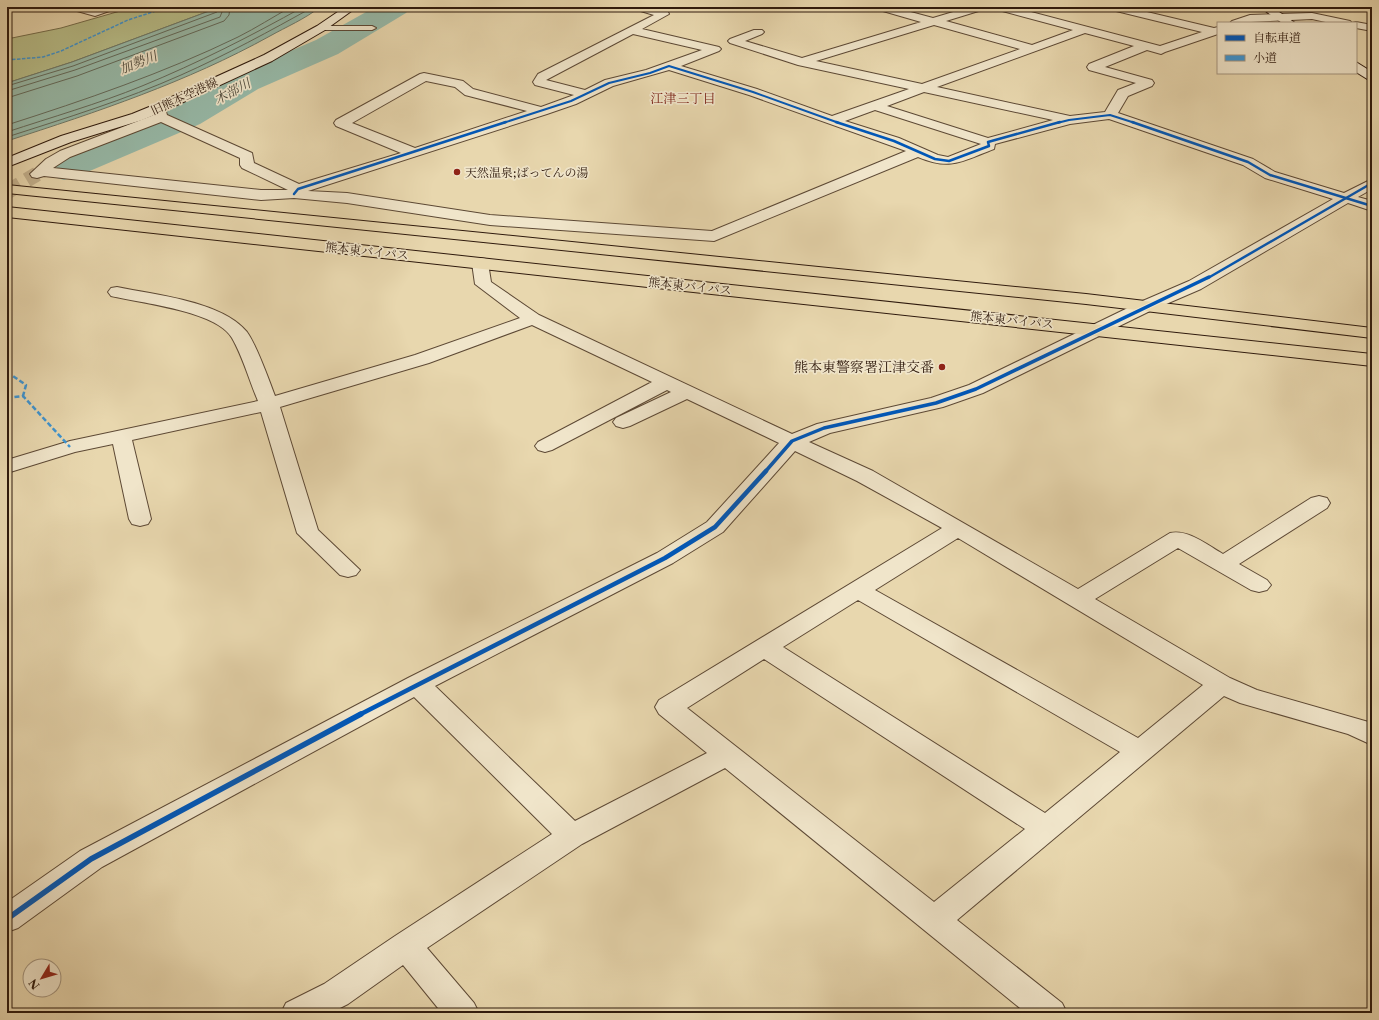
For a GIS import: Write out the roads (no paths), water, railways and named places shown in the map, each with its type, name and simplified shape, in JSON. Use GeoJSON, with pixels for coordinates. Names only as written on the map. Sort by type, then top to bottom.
{"type":"FeatureCollection","features":[{"type":"Feature","properties":{"kind":"highway","name":"熊本東バイパス"},"geometry":{"type":"LineString","coordinates":[[7,189],[1086,299],[1144,307],[1372,332]]}},
{"type":"Feature","properties":{"kind":"highway","name":"熊本東バイパス"},"geometry":{"type":"LineString","coordinates":[[7,212],[1372,360]]}},
{"type":"Feature","properties":{"kind":"street"},"geometry":{"type":"LineString","coordinates":[[74,7],[95,13],[111,7]]}},
{"type":"Feature","properties":{"kind":"street","name":"旧熊本空港線"},"geometry":{"type":"LineString","coordinates":[[7,163],[66,139],[137,117],[160,113],[268,58],[321,28],[352,7]]}},
{"type":"Feature","properties":{"kind":"street"},"geometry":{"type":"LineString","coordinates":[[586,94],[538,82],[542,77],[551,72],[664,14],[638,7]]}},
{"type":"Feature","properties":{"kind":"street"},"geometry":{"type":"LineString","coordinates":[[880,7],[1034,49]]}},
{"type":"Feature","properties":{"kind":"street"},"geometry":{"type":"LineString","coordinates":[[802,62],[981,7]]}},
{"type":"Feature","properties":{"kind":"street"},"geometry":{"type":"LineString","coordinates":[[999,7],[1161,50],[1215,30]]}},
{"type":"Feature","properties":{"kind":"street"},"geometry":{"type":"LineString","coordinates":[[1112,7],[1215,30]]}},
{"type":"Feature","properties":{"kind":"street"},"geometry":{"type":"LineString","coordinates":[[1265,7],[1285,20]]}},
{"type":"Feature","properties":{"kind":"street"},"geometry":{"type":"LineString","coordinates":[[1239,22],[1250,18],[1285,20],[1312,16],[1341,22]]}},
{"type":"Feature","properties":{"kind":"street"},"geometry":{"type":"LineString","coordinates":[[1357,25],[1372,28]]}},
{"type":"Feature","properties":{"kind":"street"},"geometry":{"type":"LineString","coordinates":[[631,30],[715,49],[638,77],[620,79],[542,111],[296,192],[247,165],[247,156],[181,126],[160,113],[65,154],[38,172],[71,174],[261,195],[296,192],[347,198],[490,220],[714,236],[919,151]]}},
{"type":"Feature","properties":{"kind":"street"},"geometry":{"type":"LineString","coordinates":[[832,121],[1084,30]]}},
{"type":"Feature","properties":{"kind":"street"},"geometry":{"type":"LineString","coordinates":[[758,32],[734,41],[802,62],[1069,120]]}},
{"type":"Feature","properties":{"kind":"street"},"geometry":{"type":"LineString","coordinates":[[1110,115],[1123,93],[1148,83],[1093,67],[1146,46]]}},
{"type":"Feature","properties":{"kind":"street"},"geometry":{"type":"LineString","coordinates":[[669,66],[753,92],[919,151],[935,159],[949,161],[989,146],[988,142]]}},
{"type":"Feature","properties":{"kind":"street"},"geometry":{"type":"LineString","coordinates":[[1357,67],[1372,78]]}},
{"type":"Feature","properties":{"kind":"street"},"geometry":{"type":"LineString","coordinates":[[414,153],[340,123],[424,77],[459,84],[470,92],[542,111]]}},
{"type":"Feature","properties":{"kind":"street"},"geometry":{"type":"LineString","coordinates":[[876,106],[988,142],[1069,120],[1110,115],[1248,162],[1270,175],[1372,206]]}},
{"type":"Feature","properties":{"kind":"street"},"geometry":{"type":"LineString","coordinates":[[7,918],[91,859],[417,684],[665,558],[715,527],[792,441],[824,428],[936,403],[976,388],[1144,307],[1195,285],[1348,199],[1372,183]]}},
{"type":"Feature","properties":{"kind":"street"},"geometry":{"type":"LineString","coordinates":[[476,237],[501,207]]}},
{"type":"Feature","properties":{"kind":"street"},"geometry":{"type":"LineString","coordinates":[[480,263],[483,284],[534,319],[865,476],[958,528],[1221,684],[1249,696],[1357,727],[1372,735]]}},
{"type":"Feature","properties":{"kind":"street"},"geometry":{"type":"LineString","coordinates":[[117,292],[204,311],[225,321],[240,335],[269,404],[308,533],[348,570]]}},
{"type":"Feature","properties":{"kind":"street"},"geometry":{"type":"LineString","coordinates":[[7,467],[70,447],[269,404],[422,359],[534,319]]}},
{"type":"Feature","properties":{"kind":"street"},"geometry":{"type":"LineString","coordinates":[[545,446],[667,382]]}},
{"type":"Feature","properties":{"kind":"street"},"geometry":{"type":"LineString","coordinates":[[622,422],[688,392]]}},
{"type":"Feature","properties":{"kind":"street"},"geometry":{"type":"LineString","coordinates":[[121,436],[140,519]]}},
{"type":"Feature","properties":{"kind":"street"},"geometry":{"type":"LineString","coordinates":[[1222,564],[1319,503]]}},
{"type":"Feature","properties":{"kind":"street"},"geometry":{"type":"LineString","coordinates":[[958,528],[668,707],[1050,1013]]}},
{"type":"Feature","properties":{"kind":"street"},"geometry":{"type":"LineString","coordinates":[[1078,599],[1178,538],[1259,585]]}},
{"type":"Feature","properties":{"kind":"street"},"geometry":{"type":"LineString","coordinates":[[858,590],[1139,751]]}},
{"type":"Feature","properties":{"kind":"street"},"geometry":{"type":"LineString","coordinates":[[764,647],[1047,828]]}},
{"type":"Feature","properties":{"kind":"street"},"geometry":{"type":"LineString","coordinates":[[417,684],[572,836]]}},
{"type":"Feature","properties":{"kind":"street"},"geometry":{"type":"LineString","coordinates":[[935,920],[1221,684]]}},
{"type":"Feature","properties":{"kind":"street"},"geometry":{"type":"LineString","coordinates":[[298,1013],[336,994],[406,945],[572,836],[727,755]]}},
{"type":"Feature","properties":{"kind":"street"},"geometry":{"type":"LineString","coordinates":[[406,945],[462,1013]]}},
{"type":"Feature","properties":{"kind":"lane"},"geometry":{"type":"LineString","coordinates":[[321,28],[372,28]]}},
{"type":"Feature","properties":{"kind":"water","name":"加勢川"},"geometry":{"type":"Polygon","coordinates":[[[220,7],[320,7],[302,19],[239,53],[207,68],[141,95],[7,141],[7,83],[72,62],[220,7]]]}},
{"type":"Feature","properties":{"kind":"waterway","name":"木部川"},"geometry":{"type":"LineString","coordinates":[[64,168],[187,116],[246,82],[327,47],[396,7]]}},
{"type":"Feature","properties":{"kind":"tunnel"},"geometry":{"type":"LineString","coordinates":[[7,192],[37,174]]}},
{"type":"Feature","properties":{"kind":"place","name":"天然温泉;ばってんの湯"},"geometry":{"type":"Point","coordinates":[457,172]}},
{"type":"Feature","properties":{"kind":"place","name":"熊本東警察署江津交番"},"geometry":{"type":"Point","coordinates":[942,367]}},
{"type":"Feature","properties":{"kind":"district","name":"江津三丁目"},"geometry":{"type":"Point","coordinates":[683,98]}}]}
